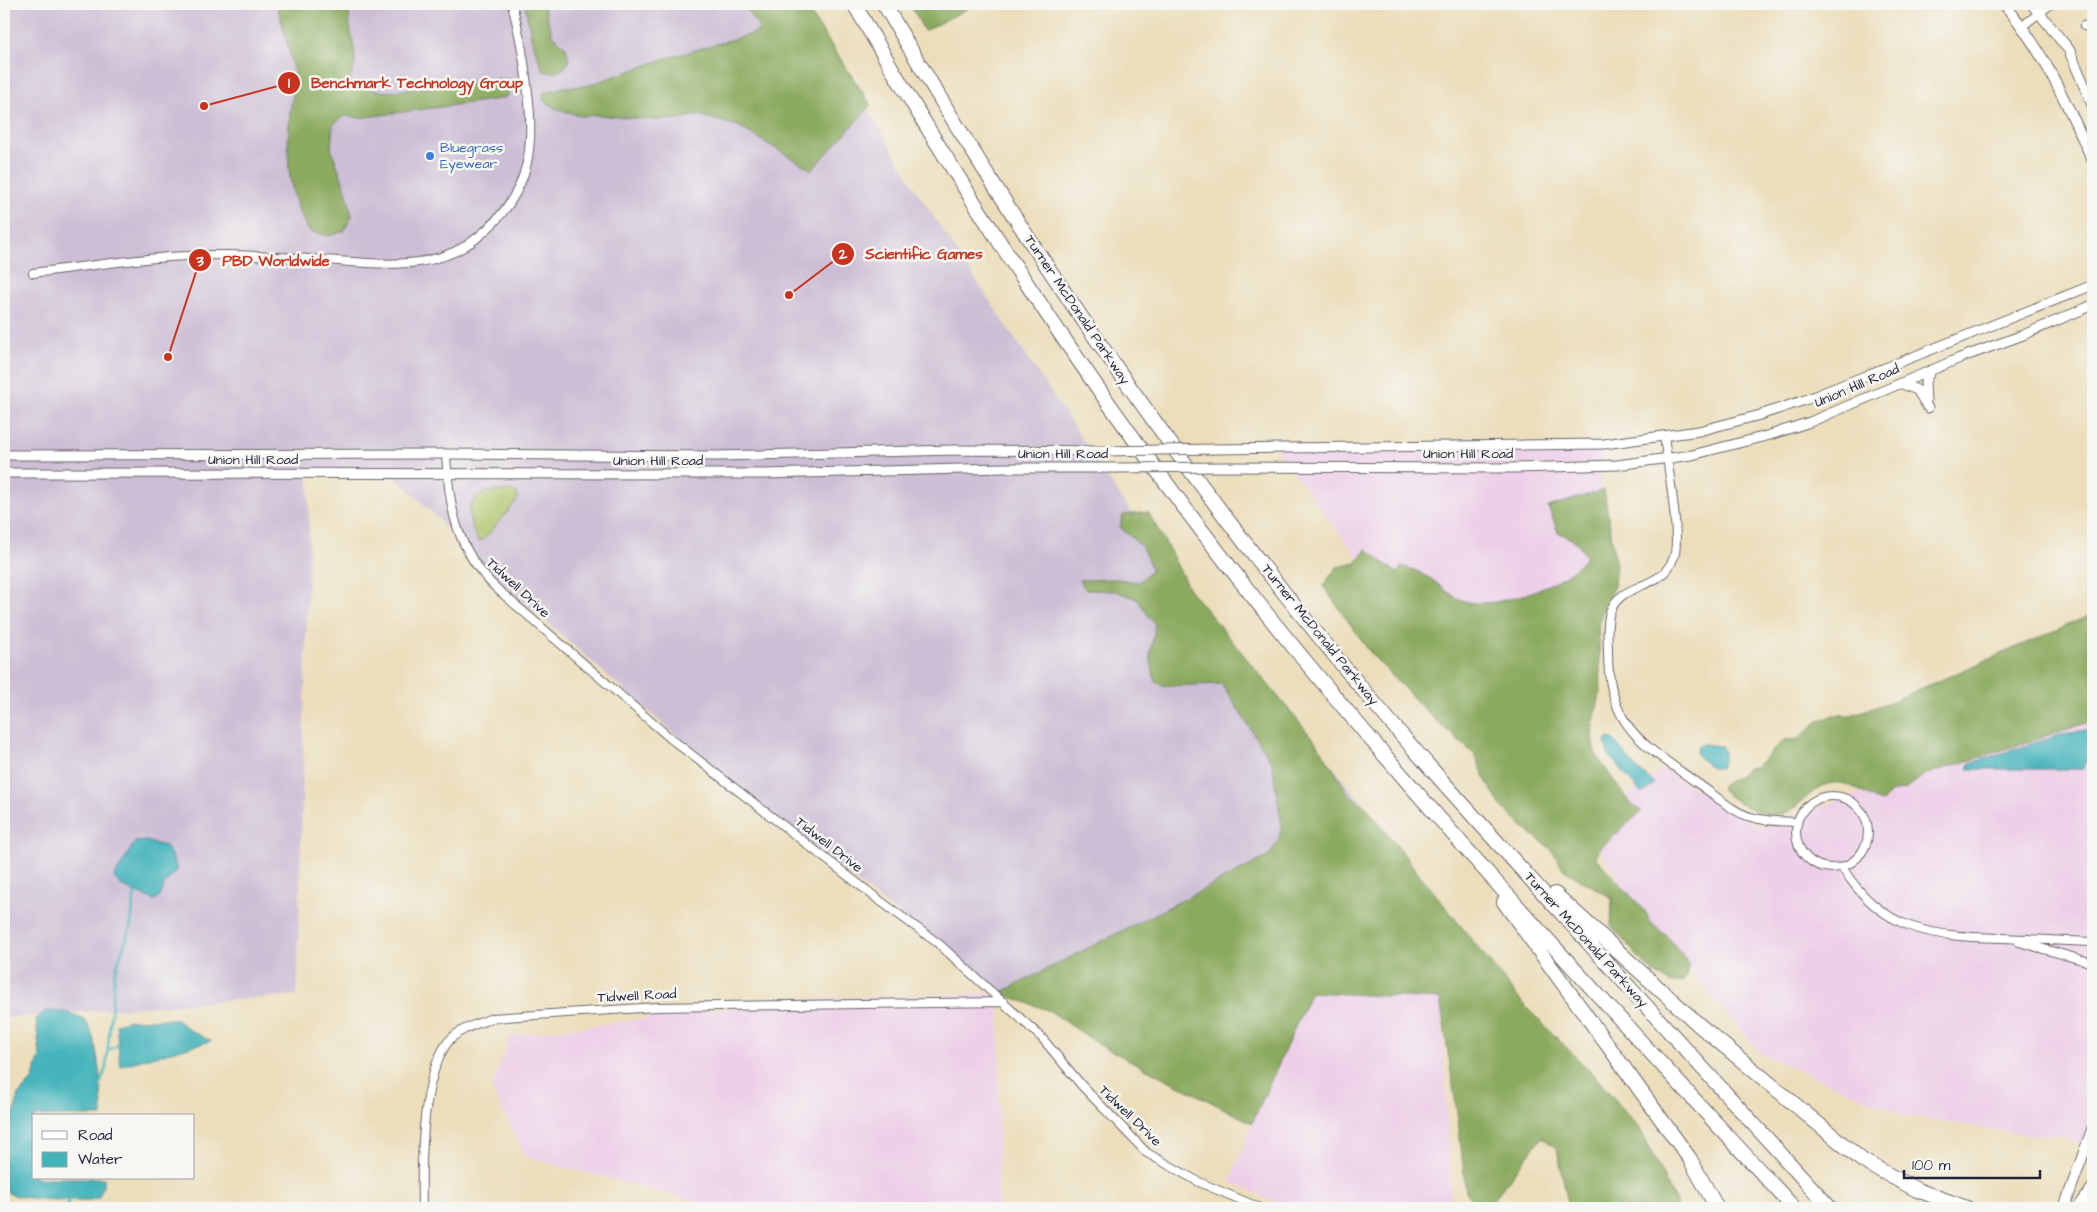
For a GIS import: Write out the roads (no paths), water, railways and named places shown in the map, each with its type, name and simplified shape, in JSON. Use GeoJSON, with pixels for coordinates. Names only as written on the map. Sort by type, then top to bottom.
{"type":"FeatureCollection","features":[{"type":"Feature","properties":{"kind":"highway","name":"Turner McDonald Parkway"},"geometry":{"type":"LineString","coordinates":[[854,4],[968,192],[1107,402],[1280,630],[1463,847],[1794,1208]]}},
{"type":"Feature","properties":{"kind":"highway","name":"Turner McDonald Parkway"},"geometry":{"type":"LineString","coordinates":[[884,4],[989,177],[1072,305],[1134,394],[1307,621],[1418,754],[1830,1208]]}},
{"type":"Feature","properties":{"kind":"highway"},"geometry":{"type":"LineString","coordinates":[[1495,840],[1699,1025],[1863,1161],[1917,1190],[1967,1208]]}},
{"type":"Feature","properties":{"kind":"highway"},"geometry":{"type":"LineString","coordinates":[[1463,847],[1690,1159],[1717,1208]]}},
{"type":"Feature","properties":{"kind":"main road"},"geometry":{"type":"LineString","coordinates":[[2004,4],[2035,46],[2058,86],[2093,161]]}},
{"type":"Feature","properties":{"kind":"main road"},"geometry":{"type":"LineString","coordinates":[[2032,4],[2068,50],[2093,106]]}},
{"type":"Feature","properties":{"kind":"main road"},"geometry":{"type":"LineString","coordinates":[[2064,1208],[2093,1127]]}},
{"type":"Feature","properties":{"kind":"main road"},"geometry":{"type":"LineString","coordinates":[[2078,1208],[2093,1187]]}},
{"type":"Feature","properties":{"kind":"street"},"geometry":{"type":"LineString","coordinates":[[33,273],[199,255],[282,256],[408,263],[437,258],[460,249],[480,235],[503,212],[516,192],[529,156],[532,124],[522,49],[512,4]]}},
{"type":"Feature","properties":{"kind":"street"},"geometry":{"type":"LineString","coordinates":[[2021,27],[2051,4]]}},
{"type":"Feature","properties":{"kind":"street"},"geometry":{"type":"LineString","coordinates":[[2084,26],[2093,24]]}},
{"type":"Feature","properties":{"kind":"street","name":"Union Hill Road"},"geometry":{"type":"LineString","coordinates":[[4,455],[446,454],[717,456],[955,450],[1214,450],[1604,444],[1706,430],[1805,400],[2093,285]]}},
{"type":"Feature","properties":{"kind":"street","name":"Union Hill Road"},"geometry":{"type":"LineString","coordinates":[[4,473],[782,474],[1004,468],[1515,468],[1617,464],[1700,453],[1770,435],[1810,422],[1960,358],[2023,335],[2092,306]]}},
{"type":"Feature","properties":{"kind":"street"},"geometry":{"type":"LineString","coordinates":[[1900,383],[1917,390],[1928,408],[1925,387],[1931,370]]}},
{"type":"Feature","properties":{"kind":"street"},"geometry":{"type":"LineString","coordinates":[[1664,436],[1675,538],[1674,556],[1669,567],[1661,575],[1650,583],[1626,591],[1610,612],[1608,672],[1612,696],[1630,731],[1644,745],[1724,802],[1751,818],[1797,822]]}},
{"type":"Feature","properties":{"kind":"street","name":"Tidwell Drive"},"geometry":{"type":"LineString","coordinates":[[446,454],[450,505],[462,542],[473,562],[496,588],[670,738],[879,900],[939,944],[1042,1038],[1083,1087],[1147,1153],[1199,1182],[1260,1208]]}},
{"type":"Feature","properties":{"kind":"street"},"geometry":{"type":"LineString","coordinates":[[1822,797],[1841,797],[1857,806],[1866,822],[1867,840],[1862,852],[1853,861],[1831,868],[1820,866],[1810,861],[1803,854],[1798,844],[1797,822],[1802,811],[1811,802],[1822,797]]}},
{"type":"Feature","properties":{"kind":"street"},"geometry":{"type":"LineString","coordinates":[[1842,866],[1851,881],[1880,910],[1900,922],[1921,931],[1954,937],[2093,942]]}},
{"type":"Feature","properties":{"kind":"street"},"geometry":{"type":"LineString","coordinates":[[2003,938],[2093,963]]}},
{"type":"Feature","properties":{"kind":"street","name":"Tidwell Road"},"geometry":{"type":"LineString","coordinates":[[422,1208],[421,1177],[425,1124],[429,1092],[435,1069],[449,1041],[468,1028],[492,1018],[657,1007],[1004,1002]]}},
{"type":"Feature","properties":{"kind":"water"},"geometry":{"type":"Polygon","coordinates":[[[2093,728],[2093,761],[2085,762],[2083,769],[1968,769],[1970,763],[2057,736],[2093,728]]]}},
{"type":"Feature","properties":{"kind":"water"},"geometry":{"type":"Polygon","coordinates":[[[1609,738],[1613,739],[1636,768],[1653,782],[1653,785],[1647,791],[1641,793],[1608,754],[1605,742],[1609,738]]]}},
{"type":"Feature","properties":{"kind":"water"},"geometry":{"type":"Polygon","coordinates":[[[1704,744],[1721,746],[1724,751],[1724,757],[1720,768],[1706,764],[1696,753],[1698,746],[1704,744]]]}},
{"type":"Feature","properties":{"kind":"water"},"geometry":{"type":"Polygon","coordinates":[[[145,841],[165,846],[172,856],[177,869],[164,885],[160,897],[154,900],[121,886],[114,877],[135,842],[145,841]]]}},
{"type":"Feature","properties":{"kind":"water"},"geometry":{"type":"Polygon","coordinates":[[[45,1011],[61,1012],[81,1018],[90,1028],[99,1066],[102,1114],[32,1114],[32,1180],[104,1180],[99,1197],[91,1200],[29,1198],[9,1194],[4,1186],[4,1151],[19,1094],[32,1080],[40,1056],[36,1019],[45,1011]]]}},
{"type":"Feature","properties":{"kind":"water"},"geometry":{"type":"Polygon","coordinates":[[[175,1019],[193,1032],[211,1041],[120,1066],[116,1024],[129,1020],[175,1019]]]}},
{"type":"Feature","properties":{"kind":"waterway"},"geometry":{"type":"LineString","coordinates":[[100,1084],[106,1067],[115,972],[131,925],[135,890]]}},
{"type":"Feature","properties":{"kind":"waterway"},"geometry":{"type":"LineString","coordinates":[[108,1050],[118,1045]]}},
{"type":"Feature","properties":{"kind":"waterway"},"geometry":{"type":"LineString","coordinates":[[67,1208],[69,1200]]}},
{"type":"Feature","properties":{"kind":"place","name":"Benchmark Technology Group"},"geometry":{"type":"Point","coordinates":[204,106]}},
{"type":"Feature","properties":{"kind":"place","name":"Bluegrass Eyewear"},"geometry":{"type":"Point","coordinates":[430,156]}},
{"type":"Feature","properties":{"kind":"place","name":"Scientific Games"},"geometry":{"type":"Point","coordinates":[789,295]}},
{"type":"Feature","properties":{"kind":"place","name":"PBD Worldwide"},"geometry":{"type":"Point","coordinates":[168,357]}}]}
